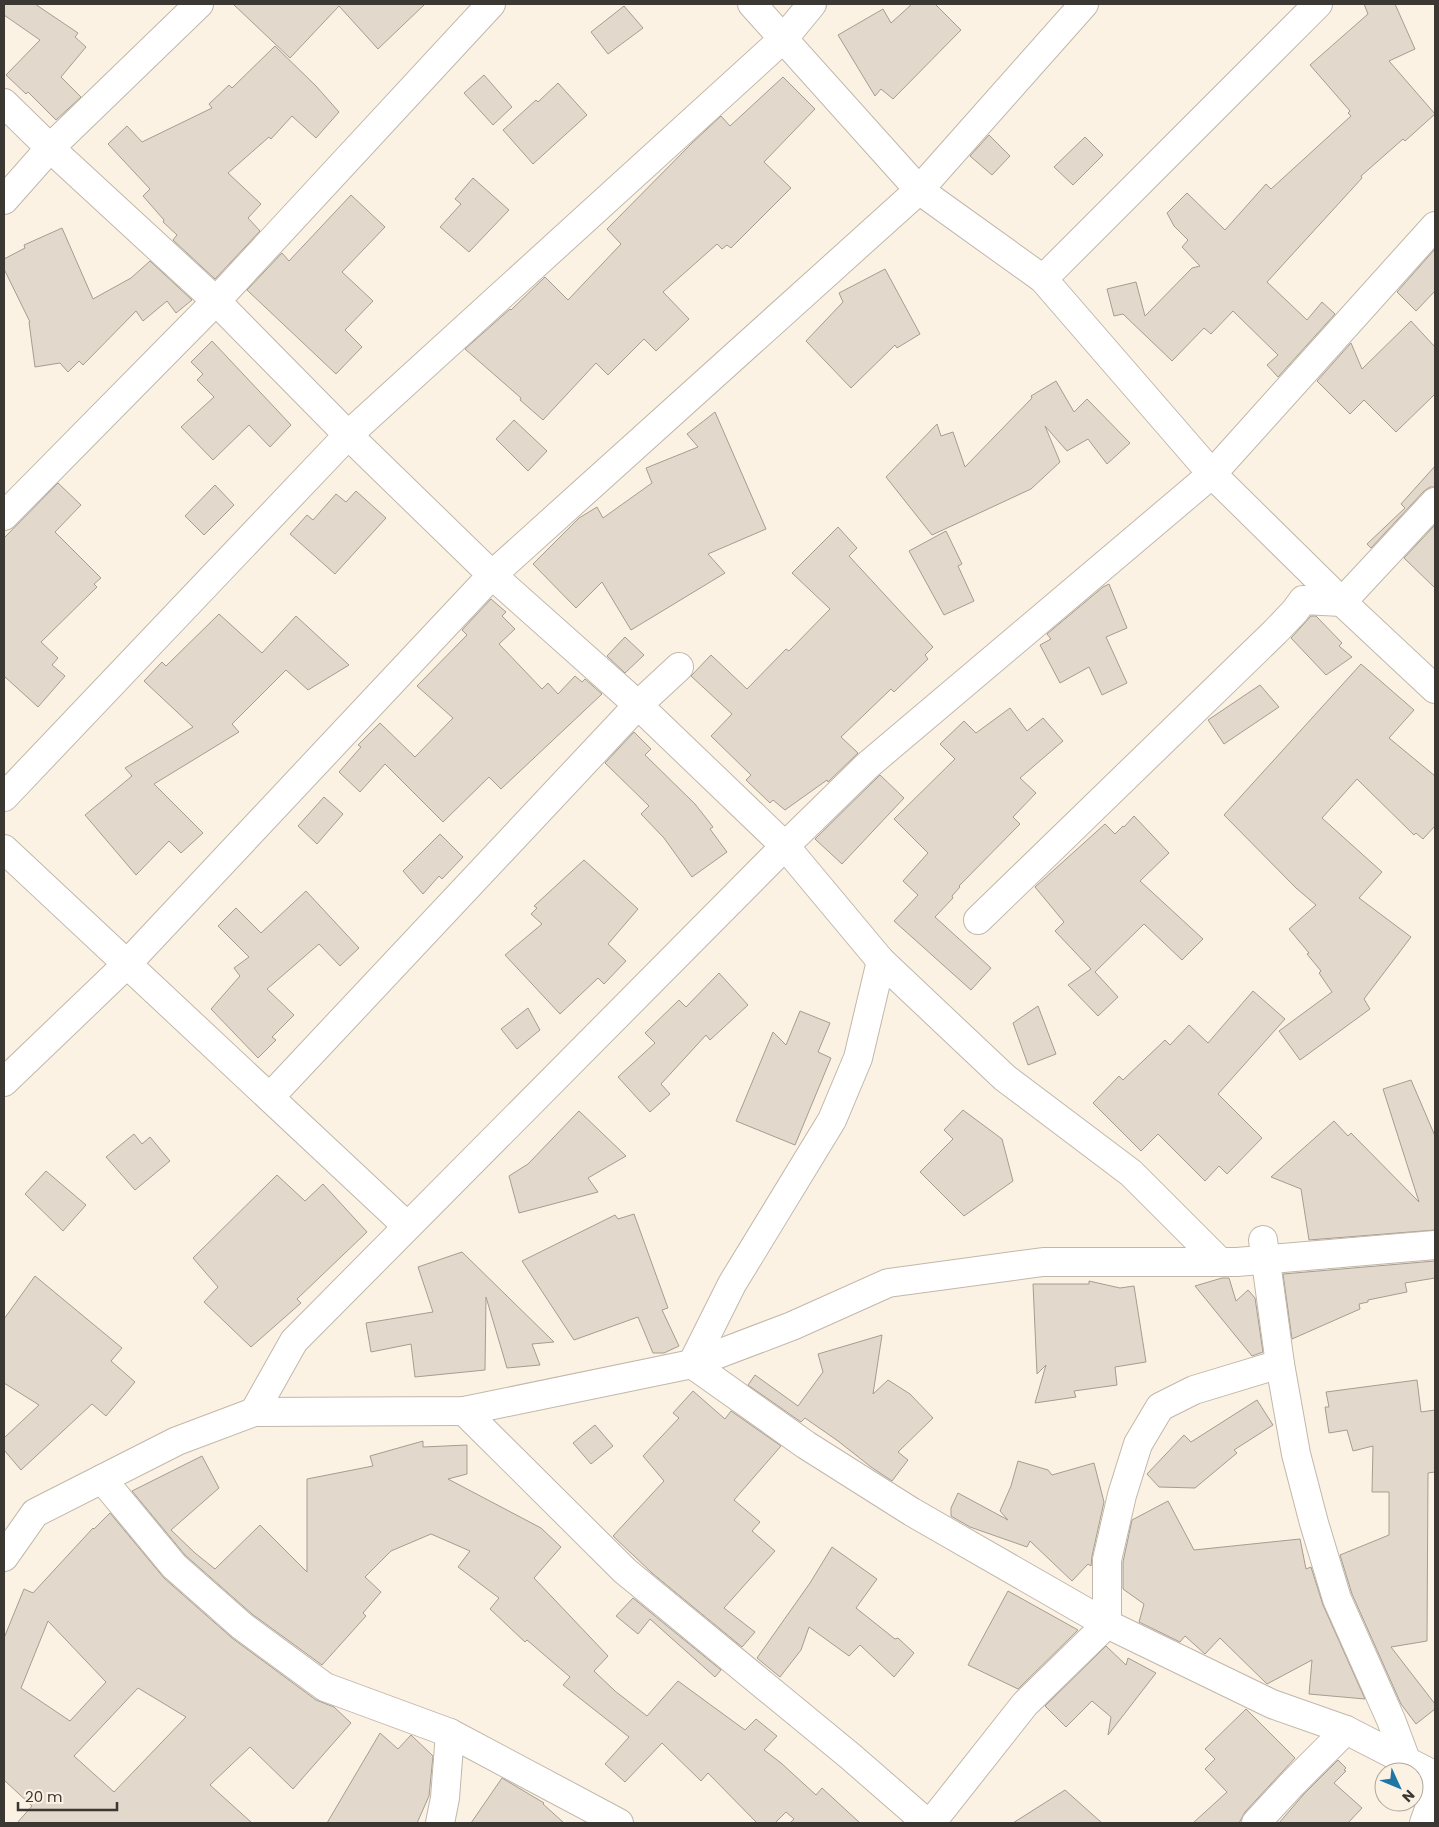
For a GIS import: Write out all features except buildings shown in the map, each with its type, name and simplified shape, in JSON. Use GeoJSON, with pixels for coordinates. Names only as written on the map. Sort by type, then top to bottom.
{"type":"FeatureCollection","features":[{"type":"Feature","properties":{"kind":"street"},"geometry":{"type":"LineString","coordinates":[[4,200],[50,148],[199,4]]}},
{"type":"Feature","properties":{"kind":"street"},"geometry":{"type":"LineString","coordinates":[[4,516],[216,301],[491,4]]}},
{"type":"Feature","properties":{"kind":"street"},"geometry":{"type":"LineString","coordinates":[[752,4],[919,190],[1043,279],[1212,474],[1342,602],[1435,689]]}},
{"type":"Feature","properties":{"kind":"street"},"geometry":{"type":"LineString","coordinates":[[4,797],[348,435],[784,38],[812,4]]}},
{"type":"Feature","properties":{"kind":"street"},"geometry":{"type":"LineString","coordinates":[[4,1082],[126,964],[492,575],[919,190],[1084,4]]}},
{"type":"Feature","properties":{"kind":"street"},"geometry":{"type":"LineString","coordinates":[[1043,279],[1318,4]]}},
{"type":"Feature","properties":{"kind":"street"},"geometry":{"type":"LineString","coordinates":[[4,103],[216,301],[348,435],[492,575],[638,705],[785,846],[881,961],[1005,1078],[1131,1173],[1219,1261]]}},
{"type":"Feature","properties":{"kind":"street"},"geometry":{"type":"LineString","coordinates":[[254,1412],[294,1341],[785,846],[868,765],[1212,474],[1435,226]]}},
{"type":"Feature","properties":{"kind":"street"},"geometry":{"type":"LineString","coordinates":[[1342,602],[1435,502]]}},
{"type":"Feature","properties":{"kind":"street"},"geometry":{"type":"LineString","coordinates":[[978,920],[1275,632],[1303,600],[1342,602]]}},
{"type":"Feature","properties":{"kind":"street"},"geometry":{"type":"LineString","coordinates":[[270,1097],[638,705],[679,667]]}},
{"type":"Feature","properties":{"kind":"street"},"geometry":{"type":"LineString","coordinates":[[4,849],[407,1226]]}},
{"type":"Feature","properties":{"kind":"street"},"geometry":{"type":"LineString","coordinates":[[692,1364],[732,1284],[832,1120],[858,1058],[881,961]]}},
{"type":"Feature","properties":{"kind":"street"},"geometry":{"type":"LineString","coordinates":[[1263,1240],[1280,1364],[1296,1454],[1337,1599],[1388,1712],[1427,1772],[1424,1823]]}},
{"type":"Feature","properties":{"kind":"street"},"geometry":{"type":"LineString","coordinates":[[4,1523],[35,1513],[177,1441],[254,1412],[464,1411],[692,1364],[792,1326],[888,1283],[1043,1262],[1237,1262],[1435,1245]]}},
{"type":"Feature","properties":{"kind":"street"},"geometry":{"type":"LineString","coordinates":[[692,1364],[814,1450],[912,1512],[1107,1624],[1272,1704],[1346,1730],[1427,1772]]}},
{"type":"Feature","properties":{"kind":"street"},"geometry":{"type":"LineString","coordinates":[[931,1823],[1025,1704],[1107,1624],[1107,1560],[1122,1495],[1138,1444],[1160,1408],[1194,1390],[1280,1364]]}},
{"type":"Feature","properties":{"kind":"street"},"geometry":{"type":"LineString","coordinates":[[464,1411],[625,1571],[836,1744],[927,1823]]}},
{"type":"Feature","properties":{"kind":"street"},"geometry":{"type":"LineString","coordinates":[[102,1479],[174,1566],[242,1626],[326,1688],[450,1733],[619,1823]]}},
{"type":"Feature","properties":{"kind":"street"},"geometry":{"type":"LineString","coordinates":[[4,1557],[35,1513]]}},
{"type":"Feature","properties":{"kind":"street"},"geometry":{"type":"LineString","coordinates":[[1256,1823],[1346,1730]]}},
{"type":"Feature","properties":{"kind":"street"},"geometry":{"type":"LineString","coordinates":[[440,1823],[450,1733]]}}]}
